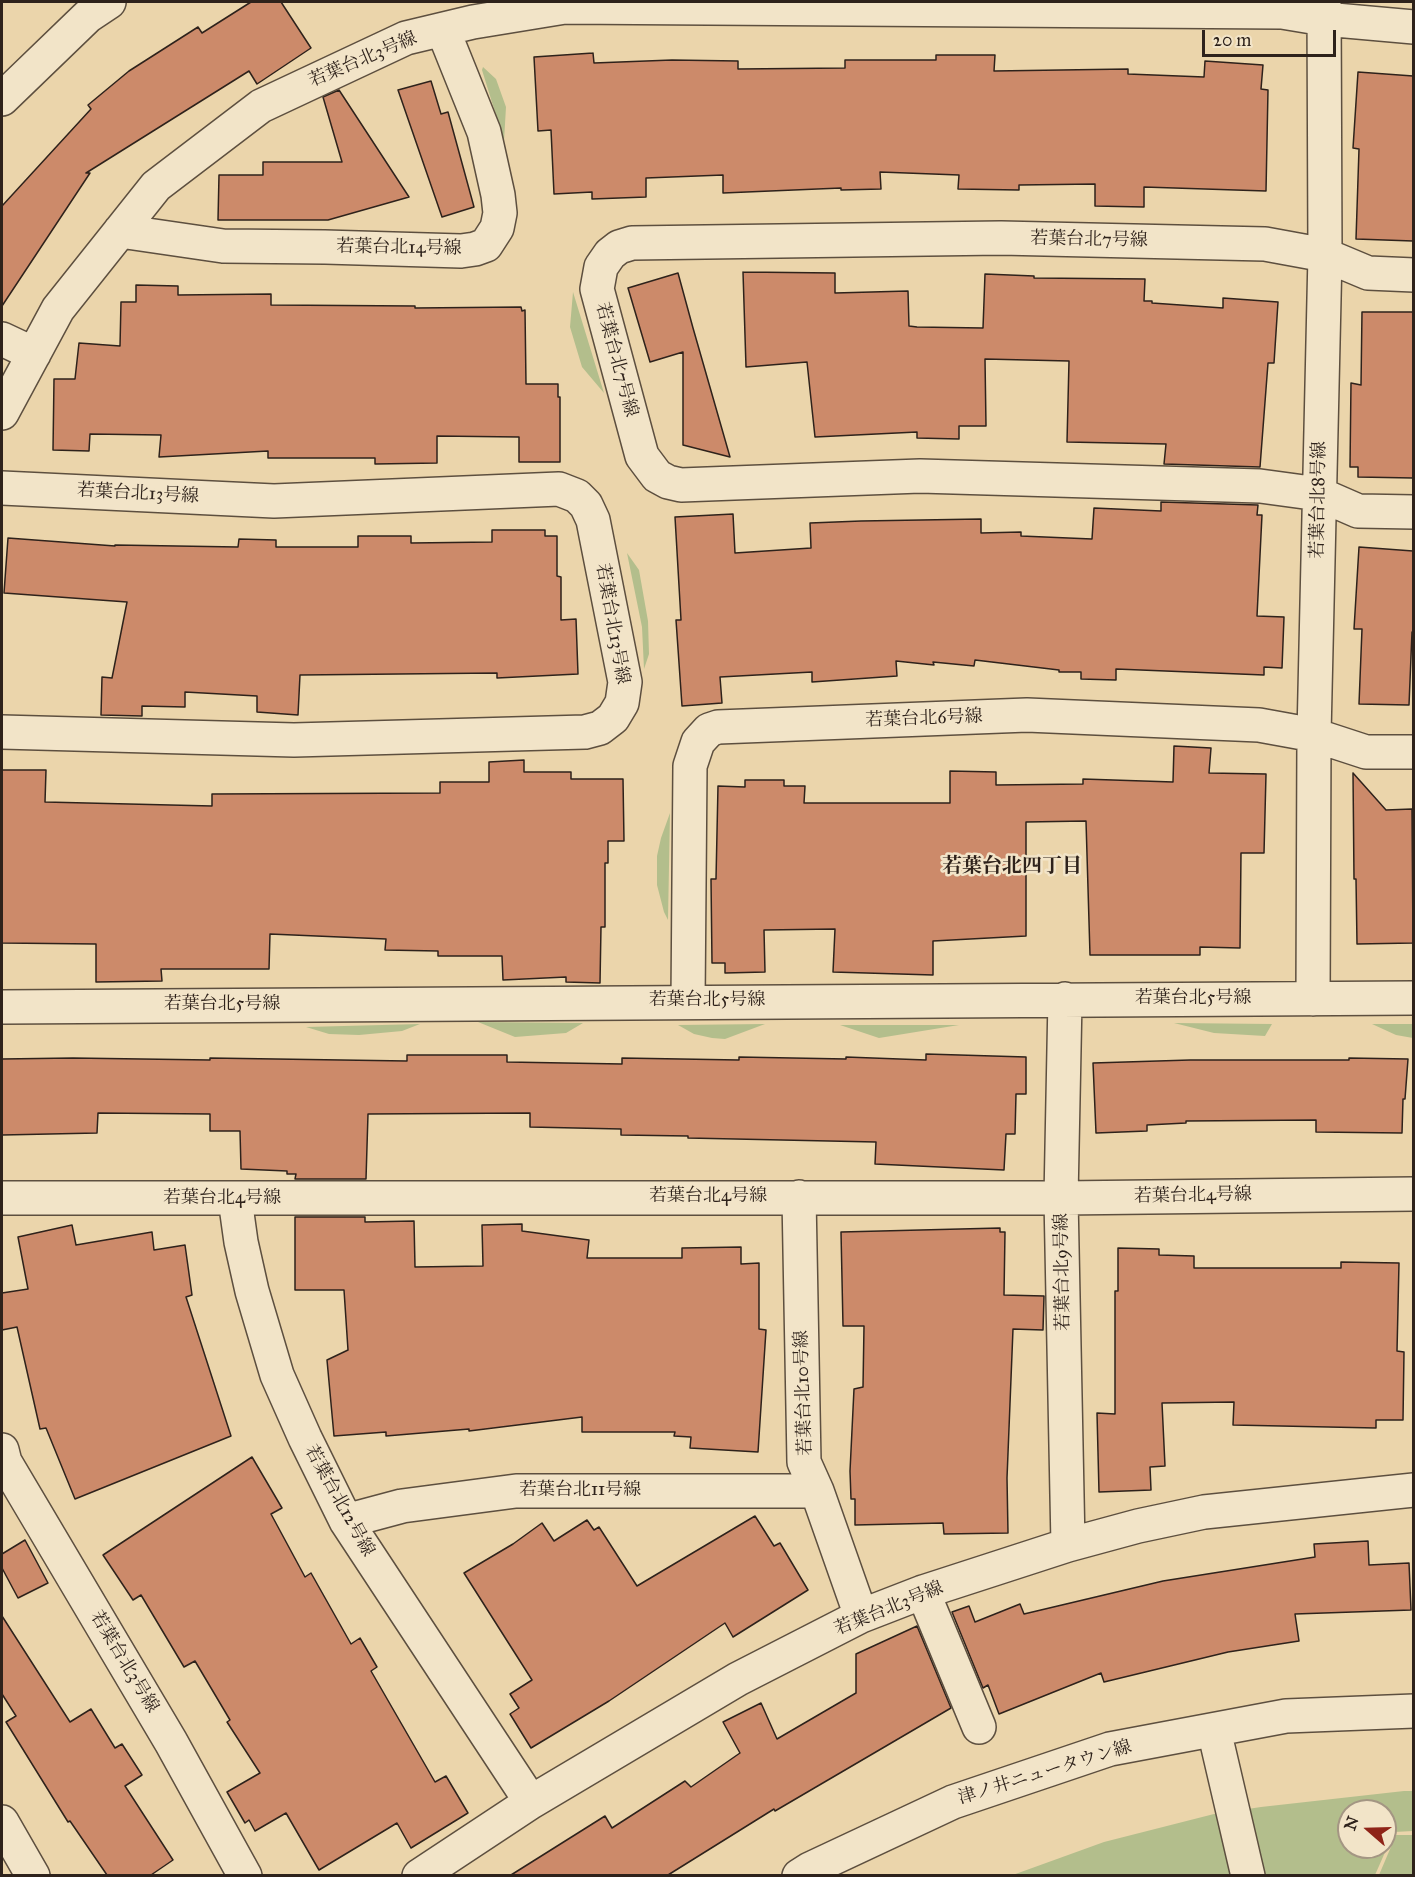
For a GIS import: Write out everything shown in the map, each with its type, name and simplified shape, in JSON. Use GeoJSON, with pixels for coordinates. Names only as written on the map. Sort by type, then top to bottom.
{"type":"FeatureCollection","features":[{"type":"Feature","properties":{"kind":"street"},"geometry":{"type":"LineString","coordinates":[[2,99],[88,16],[109,2]]}},
{"type":"Feature","properties":{"kind":"street","name":"若葉台北3号線"},"geometry":{"type":"LineString","coordinates":[[2,412],[58,309],[156,186],[261,106],[406,38],[473,22],[565,7],[1282,12],[1324,10],[1413,27]]}},
{"type":"Feature","properties":{"kind":"street","name":"若葉台北8号線"},"geometry":{"type":"LineString","coordinates":[[1313,999],[1314,735],[1325,255],[1324,10]]}},
{"type":"Feature","properties":{"kind":"street","name":"若葉台北14号線"},"geometry":{"type":"LineString","coordinates":[[120,231],[223,246],[461,251],[486,245],[497,228],[500,213],[498,195],[484,132],[443,30]]}},
{"type":"Feature","properties":{"kind":"street","name":"若葉台北7号線"},"geometry":{"type":"LineString","coordinates":[[1413,275],[1368,273],[1325,255],[1265,244],[1001,238],[632,243],[619,247],[610,254],[601,267],[597,289],[642,456],[657,477],[668,482],[681,485],[920,476],[1260,486],[1319,494],[1358,511],[1413,512]]}},
{"type":"Feature","properties":{"kind":"street"},"geometry":{"type":"LineString","coordinates":[[2,339],[34,354]]}},
{"type":"Feature","properties":{"kind":"street","name":"若葉台北13号線"},"geometry":{"type":"LineString","coordinates":[[2,488],[274,501],[559,489],[582,500],[593,520],[625,682],[622,703],[613,718],[600,728],[585,732],[294,740],[2,732]]}},
{"type":"Feature","properties":{"kind":"street","name":"若葉台北6号線"},"geometry":{"type":"LineString","coordinates":[[688,1001],[690,766],[698,742],[710,730],[718,726],[1028,715],[1259,725],[1314,735],[1366,752],[1413,752]]}},
{"type":"Feature","properties":{"kind":"street","name":"若葉台北5号線"},"geometry":{"type":"LineString","coordinates":[[2,1007],[1413,998]]}},
{"type":"Feature","properties":{"kind":"street","name":"若葉台北9号線"},"geometry":{"type":"LineString","coordinates":[[1065,999],[1061,1198],[1068,1545]]}},
{"type":"Feature","properties":{"kind":"street","name":"若葉台北4号線"},"geometry":{"type":"LineString","coordinates":[[2,1198],[1061,1198],[1413,1194]]}},
{"type":"Feature","properties":{"kind":"street","name":"若葉台北10号線"},"geometry":{"type":"LineString","coordinates":[[800,1197],[804,1462],[818,1491],[861,1616]]}},
{"type":"Feature","properties":{"kind":"street","name":"若葉台北12号線"},"geometry":{"type":"LineString","coordinates":[[235,1199],[241,1242],[252,1291],[277,1375],[305,1438],[346,1521],[531,1802]]}},
{"type":"Feature","properties":{"kind":"street","name":"若葉台北3号線"},"geometry":{"type":"LineString","coordinates":[[3,1458],[171,1742],[245,1875]]}},
{"type":"Feature","properties":{"kind":"street","name":"若葉台北3号線"},"geometry":{"type":"LineString","coordinates":[[419,1875],[531,1802],[738,1679],[861,1616],[923,1592],[1068,1545],[1138,1526],[1204,1512],[1413,1490]]}},
{"type":"Feature","properties":{"kind":"street","name":"若葉台北11号線"},"geometry":{"type":"LineString","coordinates":[[346,1521],[402,1506],[516,1491],[818,1491]]}},
{"type":"Feature","properties":{"kind":"street"},"geometry":{"type":"LineString","coordinates":[[923,1592],[979,1727]]}},
{"type":"Feature","properties":{"kind":"street","name":"津ノ井ニュータウン線"},"geometry":{"type":"LineString","coordinates":[[799,1875],[953,1802],[1110,1749],[1286,1716],[1413,1712]]}},
{"type":"Feature","properties":{"kind":"street"},"geometry":{"type":"LineString","coordinates":[[1214,1730],[1248,1875]]}},
{"type":"Feature","properties":{"kind":"street"},"geometry":{"type":"LineString","coordinates":[[2,1822],[33,1875]]}},
{"type":"Feature","properties":{"kind":"green space"},"geometry":{"type":"Polygon","coordinates":[[[483,67],[496,79],[506,107],[504,141],[482,70],[483,67]]]}},
{"type":"Feature","properties":{"kind":"green space"},"geometry":{"type":"Polygon","coordinates":[[[573,292],[604,393],[582,367],[570,327],[573,292]]]}},
{"type":"Feature","properties":{"kind":"green space"},"geometry":{"type":"Polygon","coordinates":[[[627,553],[639,570],[648,621],[649,654],[644,669],[642,627],[627,553]]]}},
{"type":"Feature","properties":{"kind":"green space"},"geometry":{"type":"Polygon","coordinates":[[[670,813],[668,920],[657,885],[657,856],[670,813]]]}},
{"type":"Feature","properties":{"kind":"green space"},"geometry":{"type":"Polygon","coordinates":[[[478,1022],[583,1023],[566,1033],[515,1037],[478,1022]]]}},
{"type":"Feature","properties":{"kind":"green space"},"geometry":{"type":"Polygon","coordinates":[[[1174,1023],[1272,1024],[1265,1036],[1214,1033],[1174,1023]]]}},
{"type":"Feature","properties":{"kind":"green space"},"geometry":{"type":"Polygon","coordinates":[[[420,1024],[402,1031],[359,1035],[329,1034],[306,1027],[420,1024]]]}},
{"type":"Feature","properties":{"kind":"green space"},"geometry":{"type":"Polygon","coordinates":[[[765,1024],[725,1039],[694,1034],[678,1025],[765,1024]]]}},
{"type":"Feature","properties":{"kind":"green space"},"geometry":{"type":"Polygon","coordinates":[[[1372,1024],[1413,1024],[1413,1038],[1396,1035],[1372,1024]]]}},
{"type":"Feature","properties":{"kind":"green space"},"geometry":{"type":"Polygon","coordinates":[[[840,1025],[959,1025],[879,1038],[840,1025]]]}},
{"type":"Feature","properties":{"kind":"green space"},"geometry":{"type":"Polygon","coordinates":[[[1404,1791],[1413,1791],[1413,1831],[1397,1832],[1397,1799],[1337,1799],[1337,1859],[1382,1859],[1375,1875],[1010,1876],[1104,1842],[1214,1814],[1261,1807],[1404,1791]]]}},
{"type":"Feature","properties":{"kind":"green space"},"geometry":{"type":"Polygon","coordinates":[[[1397,1835],[1413,1835],[1413,1875],[1379,1875],[1386,1859],[1397,1859],[1397,1835]]]}},
{"type":"Feature","properties":{"kind":"building"},"geometry":{"type":"Polygon","coordinates":[[[251,2],[281,2],[311,48],[257,84],[249,71],[86,173],[90,173],[2,306],[2,206],[91,109],[88,105],[129,71],[198,27],[202,33],[251,2]]]}},
{"type":"Feature","properties":{"kind":"building"},"geometry":{"type":"Polygon","coordinates":[[[593,53],[594,63],[672,60],[738,61],[738,69],[845,68],[845,60],[936,60],[936,55],[995,55],[994,71],[1128,69],[1128,74],[1204,77],[1205,61],[1263,65],[1261,89],[1268,90],[1266,191],[1144,187],[1144,207],[1095,206],[1095,184],[1019,185],[1019,190],[958,189],[959,175],[880,172],[881,189],[841,190],[841,188],[723,193],[723,175],[646,178],[646,197],[592,199],[592,192],[554,194],[551,130],[538,131],[534,57],[593,53]]]}},
{"type":"Feature","properties":{"kind":"building"},"geometry":{"type":"Polygon","coordinates":[[[1358,72],[1413,76],[1413,241],[1356,239],[1359,149],[1353,148],[1358,72]]]}},
{"type":"Feature","properties":{"kind":"building"},"geometry":{"type":"Polygon","coordinates":[[[431,81],[441,114],[448,112],[474,207],[442,217],[398,90],[431,81]]]}},
{"type":"Feature","properties":{"kind":"building"},"geometry":{"type":"Polygon","coordinates":[[[339,90],[409,197],[328,220],[218,220],[219,175],[263,175],[263,162],[342,162],[323,97],[339,90]]]}},
{"type":"Feature","properties":{"kind":"building"},"geometry":{"type":"Polygon","coordinates":[[[743,272],[835,273],[835,293],[908,291],[909,326],[917,327],[983,328],[985,274],[1034,276],[1034,278],[1145,279],[1144,301],[1152,301],[1152,303],[1223,308],[1223,298],[1278,302],[1274,363],[1268,363],[1260,467],[1164,464],[1166,444],[1067,442],[1069,361],[985,359],[986,426],[959,426],[959,439],[917,438],[917,432],[815,437],[807,362],[746,367],[743,272]]]}},
{"type":"Feature","properties":{"kind":"building"},"geometry":{"type":"Polygon","coordinates":[[[678,273],[730,457],[683,445],[683,352],[650,362],[628,288],[678,273]]]}},
{"type":"Feature","properties":{"kind":"building"},"geometry":{"type":"Polygon","coordinates":[[[136,285],[178,286],[178,295],[271,294],[271,305],[415,306],[415,308],[521,307],[522,311],[525,310],[526,384],[558,384],[560,462],[519,462],[519,437],[437,436],[437,463],[375,464],[375,458],[268,458],[268,451],[159,457],[161,435],[90,434],[89,451],[53,450],[54,379],[75,379],[79,343],[120,346],[121,302],[136,302],[136,285]]]}},
{"type":"Feature","properties":{"kind":"building"},"geometry":{"type":"Polygon","coordinates":[[[1362,312],[1413,312],[1413,478],[1358,477],[1358,467],[1350,467],[1351,383],[1361,385],[1362,312]]]}},
{"type":"Feature","properties":{"kind":"building"},"geometry":{"type":"Polygon","coordinates":[[[1161,502],[1258,505],[1257,515],[1262,515],[1257,616],[1284,617],[1282,668],[1264,667],[1264,675],[1116,669],[1116,680],[1081,679],[1081,672],[1059,672],[1059,670],[975,660],[974,666],[896,661],[897,676],[812,682],[812,672],[720,677],[722,703],[682,706],[676,620],[681,620],[675,517],[733,514],[735,553],[811,548],[810,523],[861,521],[981,519],[981,533],[1021,532],[1021,536],[1092,539],[1094,508],[1161,511],[1161,502]]]}},
{"type":"Feature","properties":{"kind":"building"},"geometry":{"type":"Polygon","coordinates":[[[492,530],[545,530],[545,536],[557,536],[557,576],[561,577],[561,620],[576,619],[578,674],[497,678],[497,673],[300,675],[298,715],[257,712],[257,696],[185,692],[185,707],[142,706],[142,716],[101,715],[102,677],[112,678],[127,602],[4,593],[8,538],[115,546],[238,547],[239,539],[276,540],[276,547],[358,547],[358,536],[411,536],[411,543],[492,542],[492,530]]]}},
{"type":"Feature","properties":{"kind":"building"},"geometry":{"type":"Polygon","coordinates":[[[1359,547],[1413,551],[1413,632],[1409,705],[1359,704],[1362,629],[1354,629],[1359,547]]]}},
{"type":"Feature","properties":{"kind":"building"},"geometry":{"type":"Polygon","coordinates":[[[1174,746],[1211,748],[1209,773],[1266,774],[1264,853],[1241,853],[1240,948],[1200,947],[1200,955],[1090,955],[1086,821],[1026,822],[1026,936],[933,941],[933,975],[833,972],[835,929],[764,930],[765,972],[725,973],[725,963],[712,963],[711,879],[716,879],[718,786],[745,787],[745,780],[784,780],[784,786],[805,786],[804,803],[950,803],[950,771],[996,772],[996,785],[1083,784],[1083,779],[1173,782],[1174,746]]]}},
{"type":"Feature","properties":{"kind":"building"},"geometry":{"type":"Polygon","coordinates":[[[524,760],[524,772],[571,772],[571,779],[623,779],[624,841],[608,841],[608,863],[605,863],[605,927],[601,927],[600,983],[566,982],[566,977],[503,980],[502,956],[438,956],[438,951],[385,950],[386,939],[270,934],[269,969],[161,969],[162,981],[96,982],[96,944],[2,943],[2,770],[46,770],[45,802],[212,806],[212,794],[440,793],[440,782],[489,782],[489,762],[524,760]]]}},
{"type":"Feature","properties":{"kind":"building"},"geometry":{"type":"Polygon","coordinates":[[[1353,773],[1386,810],[1412,809],[1413,943],[1357,944],[1353,773]]]}},
{"type":"Feature","properties":{"kind":"building"},"geometry":{"type":"Polygon","coordinates":[[[926,1054],[1026,1057],[1026,1094],[1016,1094],[1015,1134],[1006,1134],[1004,1170],[875,1164],[876,1142],[688,1138],[688,1136],[621,1135],[621,1129],[530,1127],[530,1113],[368,1114],[366,1179],[295,1179],[296,1174],[287,1174],[287,1171],[241,1169],[240,1131],[210,1131],[210,1114],[98,1113],[97,1133],[2,1135],[2,1059],[210,1060],[210,1058],[407,1061],[407,1055],[507,1055],[507,1062],[622,1064],[622,1058],[739,1060],[739,1057],[846,1059],[846,1057],[926,1060],[926,1054]]]}},
{"type":"Feature","properties":{"kind":"building"},"geometry":{"type":"Polygon","coordinates":[[[1349,1058],[1408,1059],[1402,1133],[1316,1132],[1316,1120],[1186,1121],[1186,1123],[1147,1125],[1147,1131],[1096,1133],[1093,1063],[1190,1060],[1349,1060],[1349,1058]]]}},
{"type":"Feature","properties":{"kind":"building"},"geometry":{"type":"Polygon","coordinates":[[[295,1217],[365,1217],[365,1222],[414,1221],[415,1267],[483,1266],[482,1225],[522,1224],[522,1231],[589,1240],[587,1258],[682,1258],[682,1248],[741,1247],[741,1264],[759,1263],[759,1329],[766,1330],[758,1452],[690,1448],[691,1437],[674,1436],[675,1432],[582,1432],[582,1417],[469,1431],[469,1429],[386,1436],[386,1432],[334,1436],[327,1360],[348,1350],[344,1290],[295,1290],[295,1217]]]}},
{"type":"Feature","properties":{"kind":"building"},"geometry":{"type":"Polygon","coordinates":[[[72,1225],[76,1245],[152,1232],[154,1250],[185,1245],[192,1295],[186,1297],[231,1436],[75,1499],[46,1428],[40,1429],[17,1327],[2,1330],[2,1293],[28,1289],[18,1237],[72,1225]]]}},
{"type":"Feature","properties":{"kind":"building"},"geometry":{"type":"Polygon","coordinates":[[[1000,1228],[1000,1232],[1005,1232],[1004,1295],[1044,1296],[1043,1330],[1013,1329],[1007,1478],[1008,1533],[944,1534],[943,1523],[855,1525],[855,1499],[851,1499],[850,1471],[854,1389],[863,1387],[864,1326],[843,1326],[841,1232],[1000,1228]]]}},
{"type":"Feature","properties":{"kind":"building"},"geometry":{"type":"Polygon","coordinates":[[[1118,1248],[1159,1249],[1159,1255],[1194,1256],[1194,1268],[1341,1268],[1341,1262],[1399,1263],[1397,1351],[1404,1352],[1403,1420],[1376,1420],[1376,1428],[1233,1425],[1234,1402],[1162,1403],[1165,1466],[1150,1467],[1151,1490],[1099,1492],[1097,1413],[1115,1414],[1115,1291],[1118,1291],[1118,1248]]]}},
{"type":"Feature","properties":{"kind":"building"},"geometry":{"type":"Polygon","coordinates":[[[252,1457],[282,1508],[271,1514],[305,1577],[311,1573],[351,1644],[360,1638],[377,1667],[371,1671],[435,1782],[446,1776],[468,1813],[411,1848],[397,1823],[319,1870],[286,1813],[255,1831],[249,1820],[245,1823],[227,1792],[260,1773],[227,1722],[230,1720],[195,1661],[184,1667],[141,1595],[133,1600],[103,1555],[252,1457]]]}},
{"type":"Feature","properties":{"kind":"building"},"geometry":{"type":"Polygon","coordinates":[[[755,1516],[774,1546],[780,1543],[808,1590],[733,1637],[725,1623],[609,1701],[531,1748],[510,1714],[519,1708],[510,1694],[532,1680],[464,1573],[513,1544],[542,1523],[554,1541],[587,1520],[594,1530],[599,1527],[637,1586],[755,1516]]]}},
{"type":"Feature","properties":{"kind":"building"},"geometry":{"type":"Polygon","coordinates":[[[25,1540],[48,1583],[18,1598],[2,1568],[2,1554],[25,1540]]]}},
{"type":"Feature","properties":{"kind":"building"},"geometry":{"type":"Polygon","coordinates":[[[1368,1541],[1369,1565],[1409,1563],[1411,1610],[1295,1614],[1299,1641],[1228,1652],[1104,1682],[1101,1673],[999,1714],[988,1685],[983,1688],[952,1612],[969,1606],[975,1622],[1020,1604],[1024,1614],[1163,1581],[1315,1557],[1314,1544],[1368,1541]]]}},
{"type":"Feature","properties":{"kind":"building"},"geometry":{"type":"Polygon","coordinates":[[[2,1616],[70,1722],[91,1709],[115,1748],[122,1744],[142,1775],[125,1786],[173,1860],[151,1875],[107,1875],[70,1821],[68,1822],[6,1722],[16,1716],[2,1694],[2,1616]]]}},
{"type":"Feature","properties":{"kind":"building"},"geometry":{"type":"Polygon","coordinates":[[[917,1626],[951,1708],[775,1811],[774,1809],[668,1875],[511,1875],[605,1816],[612,1828],[685,1781],[691,1787],[740,1753],[723,1722],[761,1703],[777,1739],[856,1693],[856,1654],[917,1626]]]}},
{"type":"Feature","properties":{"kind":"district","name":"若葉台北四丁目"},"geometry":{"type":"Point","coordinates":[1012,867]}}]}
